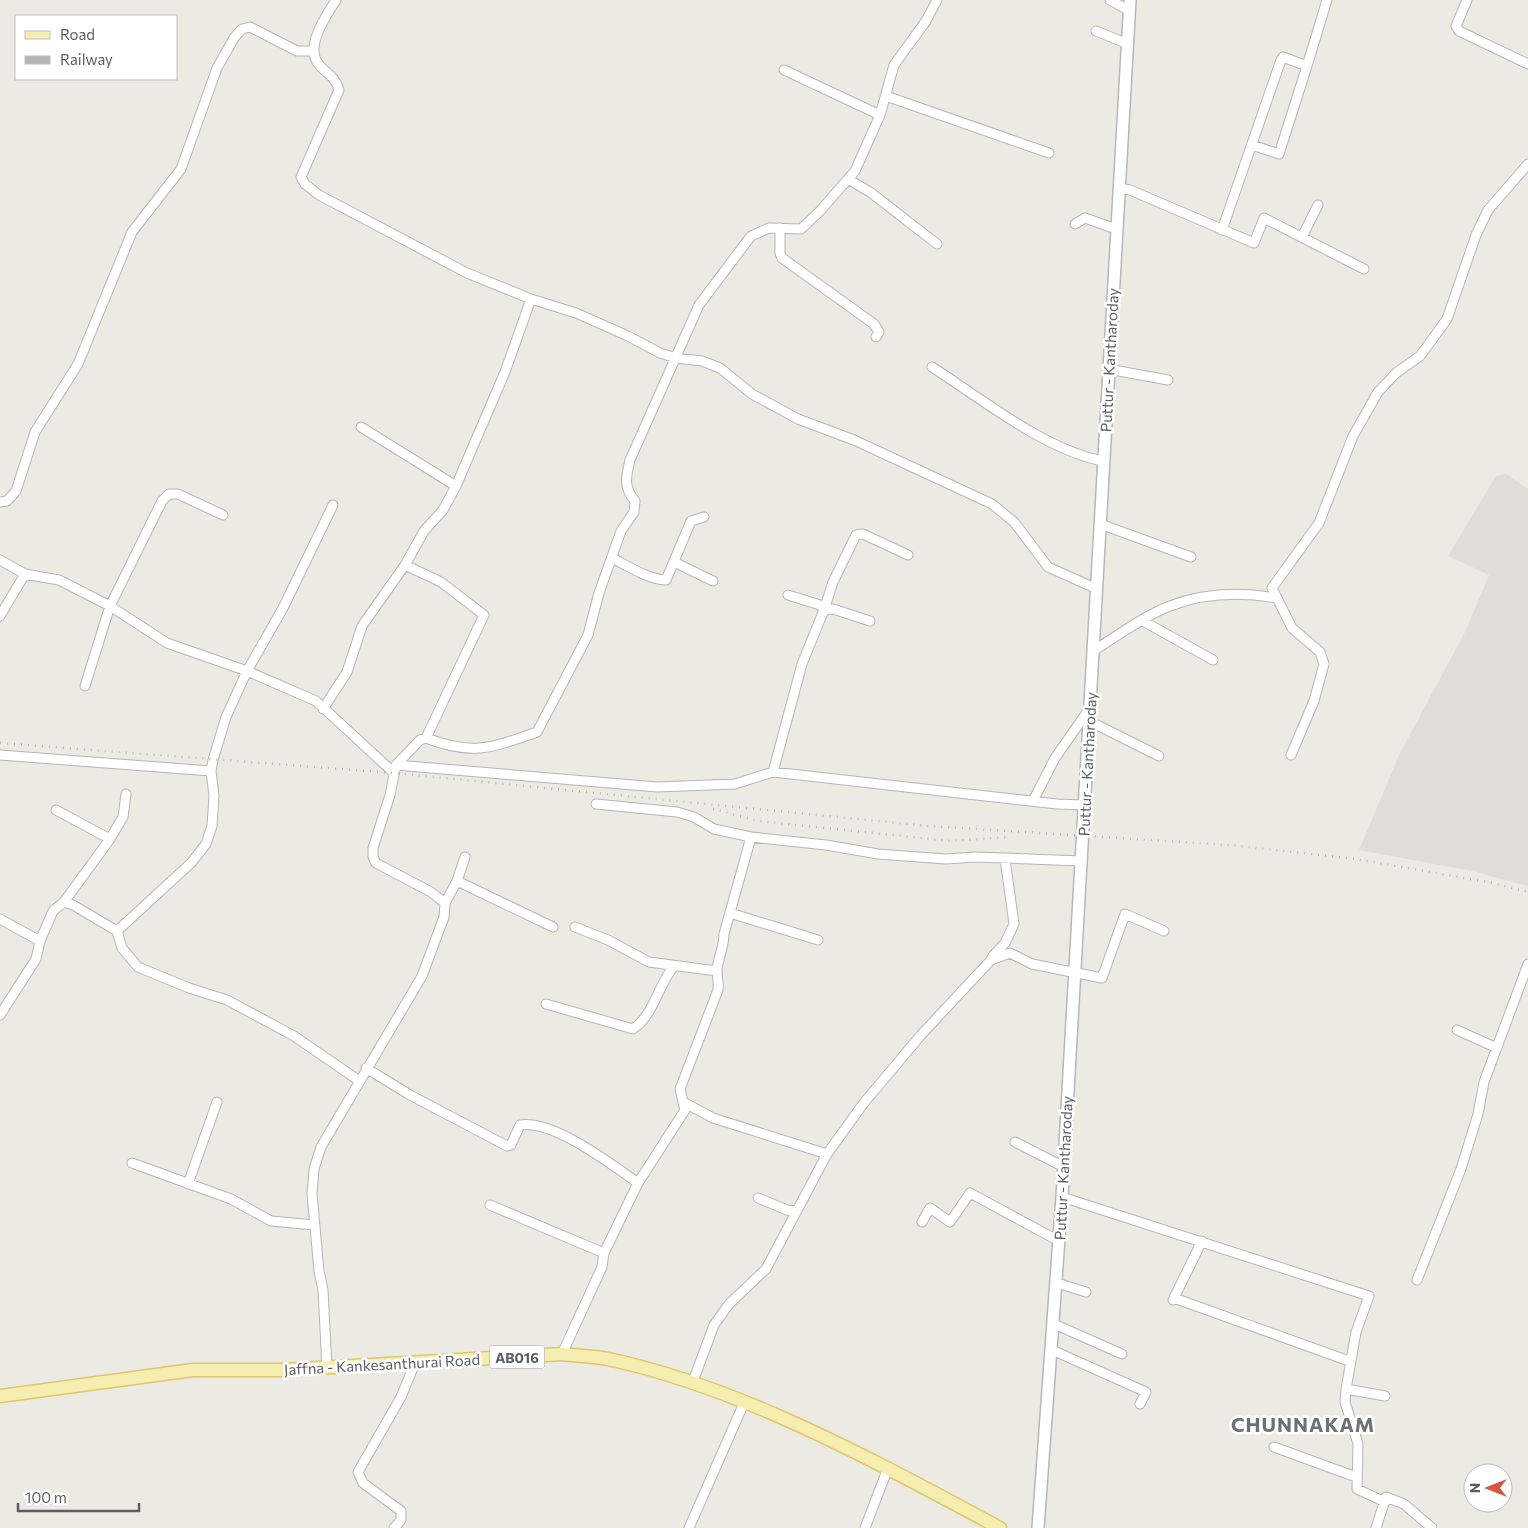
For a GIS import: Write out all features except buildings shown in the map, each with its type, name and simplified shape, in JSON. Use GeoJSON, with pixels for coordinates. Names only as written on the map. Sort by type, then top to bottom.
{"type":"FeatureCollection","features":[{"type":"Feature","properties":{"kind":"main road","name":"Puttur - Kantharoday"},"geometry":{"type":"LineString","coordinates":[[1038,1528],[1064,1167],[1130,6]]}},
{"type":"Feature","properties":{"kind":"main road","name":"Jaffna - Kankesanthurai Road"},"geometry":{"type":"LineString","coordinates":[[0,1396],[193,1370],[327,1368],[562,1354],[606,1358],[692,1384],[744,1403],[843,1445],[1000,1528]]}},
{"type":"Feature","properties":{"kind":"street"},"geometry":{"type":"LineString","coordinates":[[336,0],[322,23],[313,51],[318,64],[337,81],[339,90],[301,177],[305,184],[320,195],[467,273],[531,299],[576,313],[628,336],[660,353],[676,358],[702,361],[720,368],[752,394],[798,419],[854,440],[992,504],[1014,522],[1048,567],[1097,589]]}},
{"type":"Feature","properties":{"kind":"street"},"geometry":{"type":"LineString","coordinates":[[1110,0],[1130,6]]}},
{"type":"Feature","properties":{"kind":"street"},"geometry":{"type":"LineString","coordinates":[[1252,145],[1279,154],[1327,0]]}},
{"type":"Feature","properties":{"kind":"street"},"geometry":{"type":"LineString","coordinates":[[1467,0],[1456,26],[1459,31],[1528,64]]}},
{"type":"Feature","properties":{"kind":"street"},"geometry":{"type":"LineString","coordinates":[[445,903],[431,892],[376,863],[373,857],[373,848],[390,795],[395,769],[420,740],[426,738],[440,744],[476,750],[495,747],[537,732],[588,635],[598,592],[621,531],[634,512],[635,501],[628,493],[625,482],[630,460],[699,305],[751,236],[769,228],[801,229],[820,211],[855,171],[880,115],[894,65],[926,21],[934,1]]}},
{"type":"Feature","properties":{"kind":"street"},"geometry":{"type":"LineString","coordinates":[[0,502],[8,500],[16,491],[35,432],[78,364],[132,232],[181,169],[217,68],[234,38],[242,29],[250,27],[296,51],[313,51]]}},
{"type":"Feature","properties":{"kind":"street"},"geometry":{"type":"LineString","coordinates":[[1096,32],[1128,44]]}},
{"type":"Feature","properties":{"kind":"street"},"geometry":{"type":"LineString","coordinates":[[1222,230],[1281,60],[1283,57],[1307,66]]}},
{"type":"Feature","properties":{"kind":"street"},"geometry":{"type":"LineString","coordinates":[[784,70],[880,115]]}},
{"type":"Feature","properties":{"kind":"street"},"geometry":{"type":"LineString","coordinates":[[886,96],[1049,153]]}},
{"type":"Feature","properties":{"kind":"street"},"geometry":{"type":"LineString","coordinates":[[1291,755],[1314,701],[1324,664],[1320,652],[1292,628],[1272,588],[1319,523],[1354,436],[1378,392],[1396,373],[1420,356],[1447,319],[1476,235],[1488,210],[1528,164]]}},
{"type":"Feature","properties":{"kind":"street"},"geometry":{"type":"LineString","coordinates":[[848,179],[870,192],[937,244]]}},
{"type":"Feature","properties":{"kind":"street"},"geometry":{"type":"LineString","coordinates":[[1119,188],[1130,190],[1254,243],[1264,218],[1302,237],[1314,246],[1364,269]]}},
{"type":"Feature","properties":{"kind":"street"},"geometry":{"type":"LineString","coordinates":[[1302,237],[1318,205]]}},
{"type":"Feature","properties":{"kind":"street"},"geometry":{"type":"LineString","coordinates":[[1075,224],[1085,218],[1116,229]]}},
{"type":"Feature","properties":{"kind":"street"},"geometry":{"type":"LineString","coordinates":[[780,228],[780,253],[782,258],[874,324],[879,332],[876,337]]}},
{"type":"Feature","properties":{"kind":"street"},"geometry":{"type":"LineString","coordinates":[[323,708],[347,672],[362,626],[405,565],[424,531],[443,510],[456,486],[505,372],[531,299]]}},
{"type":"Feature","properties":{"kind":"street"},"geometry":{"type":"LineString","coordinates":[[932,366],[1041,437],[1085,457],[1103,460]]}},
{"type":"Feature","properties":{"kind":"street"},"geometry":{"type":"LineString","coordinates":[[1108,369],[1168,380]]}},
{"type":"Feature","properties":{"kind":"street"},"geometry":{"type":"LineString","coordinates":[[361,427],[456,486]]}},
{"type":"Feature","properties":{"kind":"street"},"geometry":{"type":"LineString","coordinates":[[85,686],[110,606],[162,501],[169,494],[178,494],[223,515]]}},
{"type":"Feature","properties":{"kind":"street"},"geometry":{"type":"LineString","coordinates":[[117,931],[191,863],[206,844],[212,826],[214,796],[211,771],[226,717],[247,671],[283,608],[333,505]]}},
{"type":"Feature","properties":{"kind":"street"},"geometry":{"type":"LineString","coordinates":[[612,558],[659,580],[666,580],[691,521],[704,516]]}},
{"type":"Feature","properties":{"kind":"street"},"geometry":{"type":"LineString","coordinates":[[1100,524],[1191,557]]}},
{"type":"Feature","properties":{"kind":"street"},"geometry":{"type":"LineString","coordinates":[[773,772],[802,664],[833,582],[856,534],[863,534],[908,555]]}},
{"type":"Feature","properties":{"kind":"street"},"geometry":{"type":"LineString","coordinates":[[0,560],[25,574],[59,580],[110,606],[167,643],[247,671],[316,701],[395,769],[657,787],[735,784],[773,772],[1084,805]]}},
{"type":"Feature","properties":{"kind":"street"},"geometry":{"type":"LineString","coordinates":[[674,562],[713,581]]}},
{"type":"Feature","properties":{"kind":"street"},"geometry":{"type":"LineString","coordinates":[[405,565],[441,582],[484,615],[426,738]]}},
{"type":"Feature","properties":{"kind":"street"},"geometry":{"type":"LineString","coordinates":[[0,616],[25,574]]}},
{"type":"Feature","properties":{"kind":"street"},"geometry":{"type":"LineString","coordinates":[[1093,651],[1169,606],[1215,595],[1253,594],[1277,598]]}},
{"type":"Feature","properties":{"kind":"street"},"geometry":{"type":"LineString","coordinates":[[788,595],[820,605],[824,610]]}},
{"type":"Feature","properties":{"kind":"street"},"geometry":{"type":"LineString","coordinates":[[824,610],[833,609],[870,621]]}},
{"type":"Feature","properties":{"kind":"street"},"geometry":{"type":"LineString","coordinates":[[1143,621],[1213,660]]}},
{"type":"Feature","properties":{"kind":"street"},"geometry":{"type":"LineString","coordinates":[[1033,801],[1054,758],[1090,708]]}},
{"type":"Feature","properties":{"kind":"street"},"geometry":{"type":"LineString","coordinates":[[1089,721],[1159,756]]}},
{"type":"Feature","properties":{"kind":"street"},"geometry":{"type":"LineString","coordinates":[[0,755],[211,771]]}},
{"type":"Feature","properties":{"kind":"street"},"geometry":{"type":"LineString","coordinates":[[0,1014],[36,959],[40,941],[53,912],[64,902],[110,839],[123,817],[126,794]]}},
{"type":"Feature","properties":{"kind":"street"},"geometry":{"type":"LineString","coordinates":[[596,804],[677,812],[694,818],[714,829],[751,837],[826,845],[878,854],[946,858],[975,857],[1082,861]]}},
{"type":"Feature","properties":{"kind":"street"},"geometry":{"type":"LineString","coordinates":[[56,810],[110,839]]}},
{"type":"Feature","properties":{"kind":"street"},"geometry":{"type":"LineString","coordinates":[[751,837],[730,913],[717,971],[720,979],[718,990],[680,1089],[680,1096],[685,1103],[713,1118],[827,1154]]}},
{"type":"Feature","properties":{"kind":"street"},"geometry":{"type":"LineString","coordinates":[[327,1368],[324,1290],[319,1271],[312,1194],[314,1169],[320,1147],[358,1080],[422,976],[444,916],[445,903],[457,881],[465,857]]}},
{"type":"Feature","properties":{"kind":"street"},"geometry":{"type":"LineString","coordinates":[[692,1384],[714,1325],[730,1304],[766,1268],[782,1243],[796,1211],[827,1154],[868,1097],[921,1035],[1005,943],[1014,924],[1005,859]]}},
{"type":"Feature","properties":{"kind":"street"},"geometry":{"type":"LineString","coordinates":[[457,881],[553,927]]}},
{"type":"Feature","properties":{"kind":"street"},"geometry":{"type":"LineString","coordinates":[[64,902],[73,905],[117,931],[122,948],[138,967],[189,988],[227,1000],[294,1036],[358,1080]]}},
{"type":"Feature","properties":{"kind":"street"},"geometry":{"type":"LineString","coordinates":[[730,913],[818,940]]}},
{"type":"Feature","properties":{"kind":"street"},"geometry":{"type":"LineString","coordinates":[[990,960],[1010,953],[1032,964],[1102,978],[1125,914],[1164,931]]}},
{"type":"Feature","properties":{"kind":"street"},"geometry":{"type":"LineString","coordinates":[[0,919],[40,941]]}},
{"type":"Feature","properties":{"kind":"street"},"geometry":{"type":"LineString","coordinates":[[575,927],[608,940],[649,962],[717,971]]}},
{"type":"Feature","properties":{"kind":"street"},"geometry":{"type":"LineString","coordinates":[[1417,1280],[1461,1169],[1478,1114],[1484,1082],[1528,964]]}},
{"type":"Feature","properties":{"kind":"street"},"geometry":{"type":"LineString","coordinates":[[546,1004],[633,1028],[643,1022],[674,966]]}},
{"type":"Feature","properties":{"kind":"street"},"geometry":{"type":"LineString","coordinates":[[1457,1030],[1497,1048]]}},
{"type":"Feature","properties":{"kind":"street"},"geometry":{"type":"LineString","coordinates":[[366,1068],[410,1095],[507,1146],[511,1145],[520,1125],[528,1124],[549,1129],[587,1148],[638,1183]]}},
{"type":"Feature","properties":{"kind":"street"},"geometry":{"type":"LineString","coordinates":[[188,1184],[217,1102]]}},
{"type":"Feature","properties":{"kind":"street"},"geometry":{"type":"LineString","coordinates":[[562,1354],[602,1268],[604,1253],[638,1183],[685,1110],[685,1103]]}},
{"type":"Feature","properties":{"kind":"street"},"geometry":{"type":"LineString","coordinates":[[1015,1142],[1064,1167]]}},
{"type":"Feature","properties":{"kind":"street"},"geometry":{"type":"LineString","coordinates":[[132,1163],[231,1199],[271,1221],[315,1225]]}},
{"type":"Feature","properties":{"kind":"street"},"geometry":{"type":"LineString","coordinates":[[922,1222],[930,1208],[950,1222],[970,1193],[1059,1241]]}},
{"type":"Feature","properties":{"kind":"street"},"geometry":{"type":"LineString","coordinates":[[1062,1196],[1369,1296],[1356,1332],[1349,1361],[1346,1402],[1358,1444],[1357,1489],[1385,1502]]}},
{"type":"Feature","properties":{"kind":"street"},"geometry":{"type":"LineString","coordinates":[[758,1198],[787,1210],[796,1211]]}},
{"type":"Feature","properties":{"kind":"street"},"geometry":{"type":"LineString","coordinates":[[490,1205],[604,1253]]}},
{"type":"Feature","properties":{"kind":"street"},"geometry":{"type":"LineString","coordinates":[[1202,1241],[1173,1299],[1349,1361]]}},
{"type":"Feature","properties":{"kind":"street"},"geometry":{"type":"LineString","coordinates":[[1056,1283],[1086,1292]]}},
{"type":"Feature","properties":{"kind":"street"},"geometry":{"type":"LineString","coordinates":[[1054,1324],[1122,1354]]}},
{"type":"Feature","properties":{"kind":"street"},"geometry":{"type":"LineString","coordinates":[[1052,1350],[1146,1392],[1140,1404]]}},
{"type":"Feature","properties":{"kind":"street"},"geometry":{"type":"LineString","coordinates":[[394,1528],[402,1517],[401,1510],[363,1483],[358,1472],[401,1397],[415,1364]]}},
{"type":"Feature","properties":{"kind":"street"},"geometry":{"type":"LineString","coordinates":[[1346,1389],[1385,1396]]}},
{"type":"Feature","properties":{"kind":"street"},"geometry":{"type":"LineString","coordinates":[[689,1528],[744,1403]]}},
{"type":"Feature","properties":{"kind":"street"},"geometry":{"type":"LineString","coordinates":[[1274,1447],[1356,1477]]}},
{"type":"Feature","properties":{"kind":"street"},"geometry":{"type":"LineString","coordinates":[[865,1528],[888,1468]]}},
{"type":"Feature","properties":{"kind":"street"},"geometry":{"type":"LineString","coordinates":[[1376,1528],[1386,1497],[1404,1504],[1432,1528]]}},
{"type":"Feature","properties":{"kind":"shaded area"},"geometry":{"type":"Polygon","coordinates":[[[1506,474],[1528,489],[1528,886],[1472,871],[1359,850],[1400,753],[1465,632],[1489,575],[1448,556],[1496,476],[1506,474]]]}},
{"type":"Feature","properties":{"kind":"railway"},"geometry":{"type":"LineString","coordinates":[[0,743],[394,773],[929,826],[1230,845],[1356,859],[1493,883],[1528,892]]}},
{"type":"Feature","properties":{"kind":"railway"},"geometry":{"type":"LineString","coordinates":[[713,809],[758,821],[950,841],[1011,837]]}},
{"type":"Feature","properties":{"kind":"district","name":"CHUNNAKAM"},"geometry":{"type":"Point","coordinates":[1303,1424]}}]}
